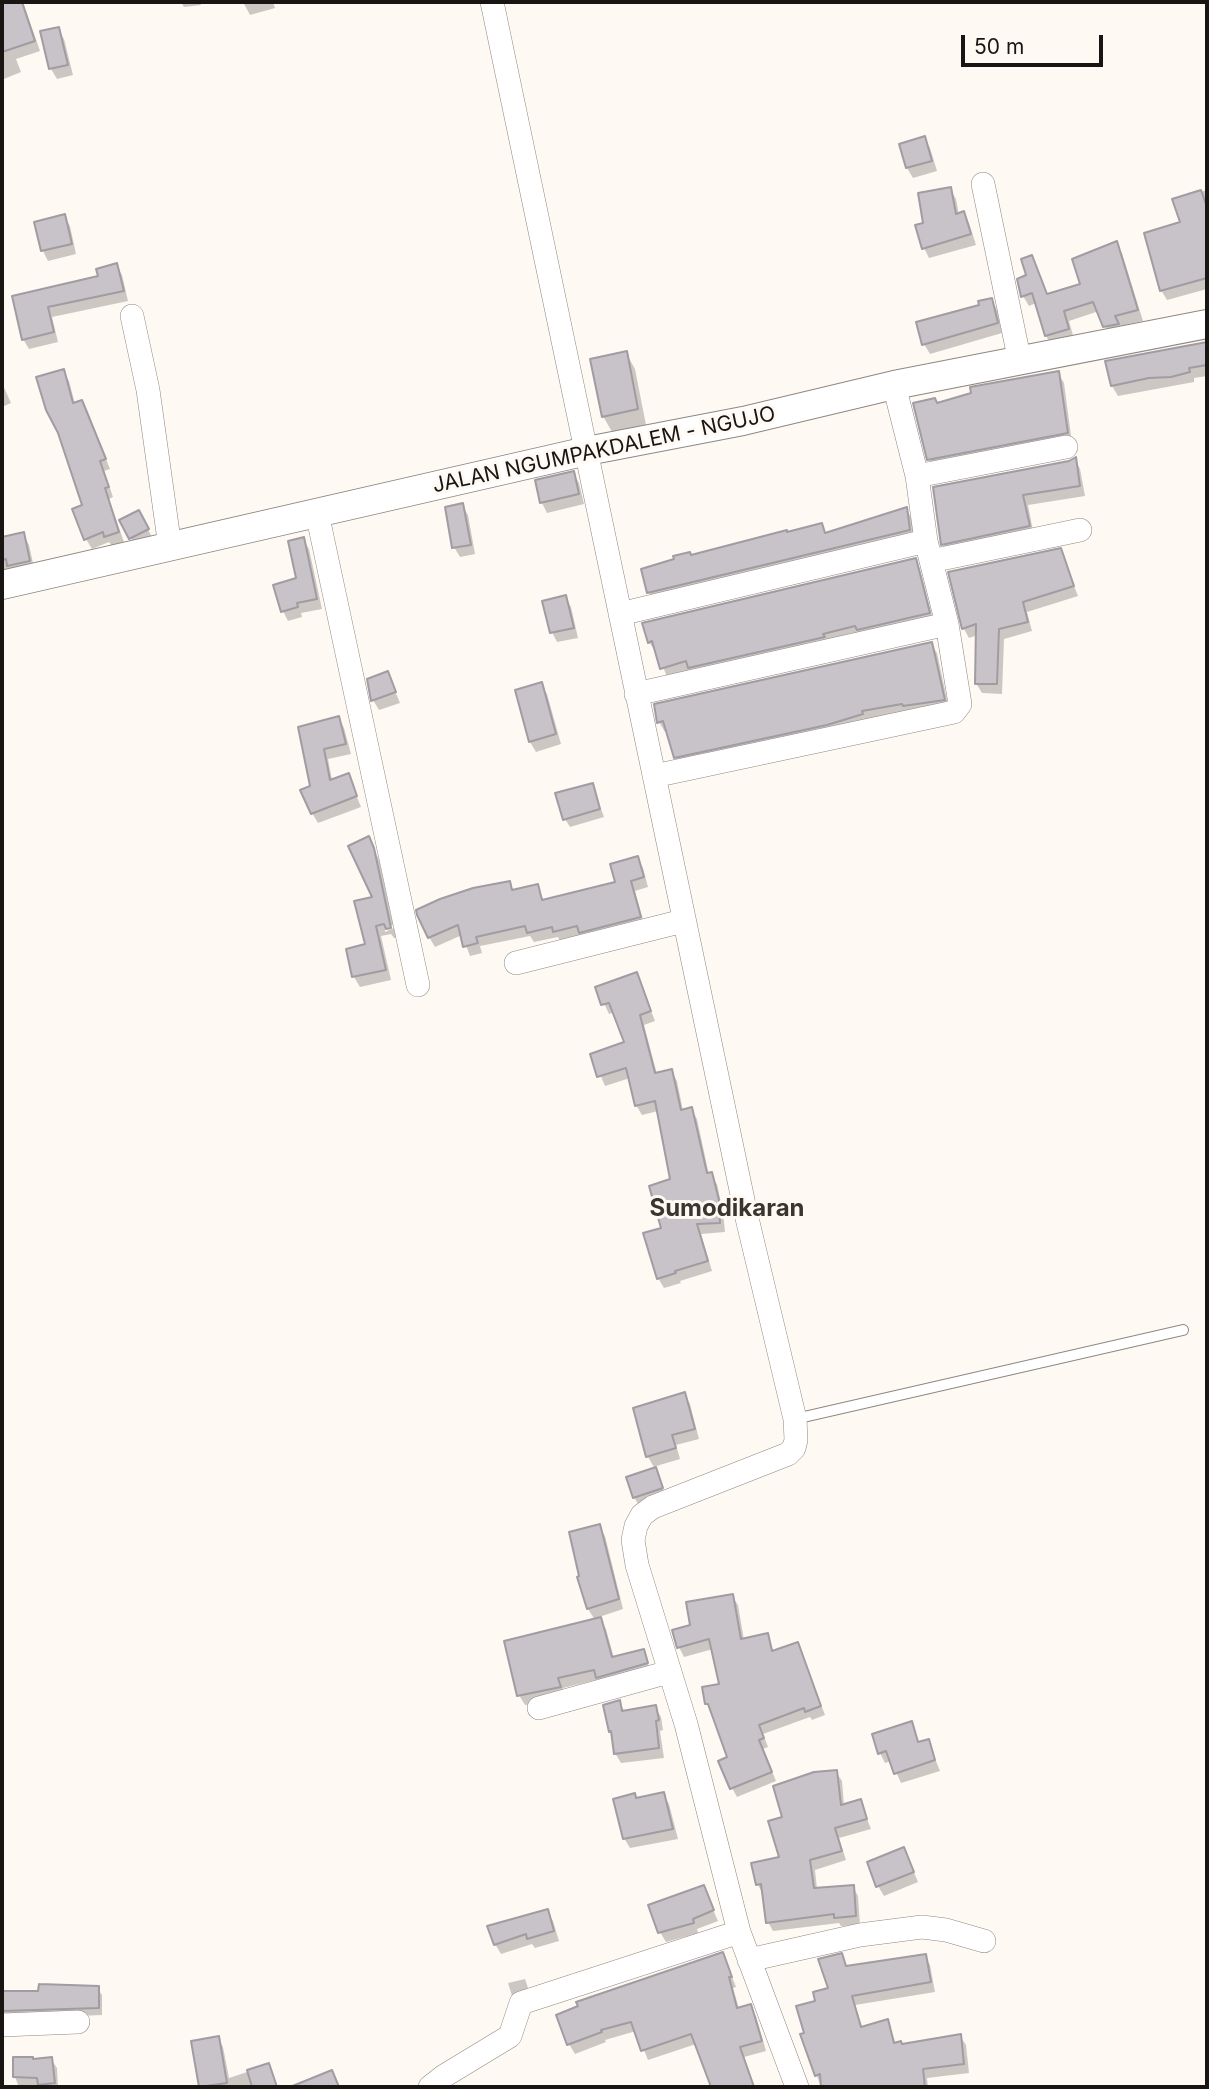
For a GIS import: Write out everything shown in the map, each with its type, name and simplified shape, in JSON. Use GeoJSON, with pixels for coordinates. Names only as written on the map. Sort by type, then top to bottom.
{"type":"FeatureCollection","features":[{"type":"Feature","properties":{"kind":"street"},"geometry":{"type":"LineString","coordinates":[[492,2],[683,921],[746,1214],[795,1419],[796,1440],[794,1448],[788,1454],[653,1507],[642,1515],[636,1525],[633,1540],[637,1565],[686,1724],[739,1933],[797,2087]]}},
{"type":"Feature","properties":{"kind":"street"},"geometry":{"type":"LineString","coordinates":[[983,184],[1020,362]]}},
{"type":"Feature","properties":{"kind":"street"},"geometry":{"type":"LineString","coordinates":[[132,316],[148,390],[170,547]]}},
{"type":"Feature","properties":{"kind":"street","name":"JALAN NGUMPAKDALEM - NGUJO"},"geometry":{"type":"LineString","coordinates":[[2,585],[587,451],[743,421],[894,385],[1207,324]]}},
{"type":"Feature","properties":{"kind":"street"},"geometry":{"type":"LineString","coordinates":[[654,776],[954,712],[960,704],[947,624],[928,551],[916,476],[894,385]]}},
{"type":"Feature","properties":{"kind":"street"},"geometry":{"type":"LineString","coordinates":[[916,476],[1066,447]]}},
{"type":"Feature","properties":{"kind":"street"},"geometry":{"type":"LineString","coordinates":[[317,513],[418,985]]}},
{"type":"Feature","properties":{"kind":"street"},"geometry":{"type":"LineString","coordinates":[[620,614],[928,551],[1080,530]]}},
{"type":"Feature","properties":{"kind":"street"},"geometry":{"type":"LineString","coordinates":[[636,694],[947,624]]}},
{"type":"Feature","properties":{"kind":"street"},"geometry":{"type":"LineString","coordinates":[[516,963],[683,921]]}},
{"type":"Feature","properties":{"kind":"street"},"geometry":{"type":"LineString","coordinates":[[539,1708],[669,1672]]}},
{"type":"Feature","properties":{"kind":"street"},"geometry":{"type":"LineString","coordinates":[[749,1960],[860,1935],[922,1927],[946,1930],[984,1941]]}},
{"type":"Feature","properties":{"kind":"street"},"geometry":{"type":"LineString","coordinates":[[430,2087],[510,2036],[521,2003],[739,1933]]}},
{"type":"Feature","properties":{"kind":"street"},"geometry":{"type":"LineString","coordinates":[[2,2025],[78,2022]]}},
{"type":"Feature","properties":{"kind":"lane"},"geometry":{"type":"LineString","coordinates":[[795,1419],[1183,1330]]}},
{"type":"Feature","properties":{"kind":"building"},"geometry":{"type":"Polygon","coordinates":[[[2,2],[22,2],[35,41],[2,52],[2,2]]]}},
{"type":"Feature","properties":{"kind":"building"},"geometry":{"type":"Polygon","coordinates":[[[59,27],[68,65],[49,69],[40,31],[59,27]]]}},
{"type":"Feature","properties":{"kind":"building"},"geometry":{"type":"Polygon","coordinates":[[[925,136],[932,161],[906,168],[899,144],[925,136]]]}},
{"type":"Feature","properties":{"kind":"building"},"geometry":{"type":"Polygon","coordinates":[[[951,187],[956,214],[964,211],[971,234],[922,249],[915,225],[923,223],[918,193],[951,187]]]}},
{"type":"Feature","properties":{"kind":"building"},"geometry":{"type":"Polygon","coordinates":[[[1201,190],[1207,207],[1207,278],[1160,291],[1144,233],[1180,222],[1172,199],[1201,190]]]}},
{"type":"Feature","properties":{"kind":"building"},"geometry":{"type":"Polygon","coordinates":[[[65,214],[72,244],[41,251],[34,222],[65,214]]]}},
{"type":"Feature","properties":{"kind":"building"},"geometry":{"type":"Polygon","coordinates":[[[1117,241],[1138,310],[1115,316],[1119,324],[1103,327],[1093,302],[1064,311],[1069,329],[1045,336],[1032,293],[1021,297],[1017,279],[1026,275],[1021,259],[1032,255],[1047,294],[1080,284],[1072,259],[1117,241]]]}},
{"type":"Feature","properties":{"kind":"building"},"geometry":{"type":"Polygon","coordinates":[[[117,263],[124,291],[48,307],[54,332],[22,340],[12,296],[98,276],[96,269],[117,263]]]}},
{"type":"Feature","properties":{"kind":"building"},"geometry":{"type":"Polygon","coordinates":[[[992,298],[998,323],[922,345],[916,322],[979,305],[978,301],[992,298]]]}},
{"type":"Feature","properties":{"kind":"building"},"geometry":{"type":"Polygon","coordinates":[[[1207,342],[1207,365],[1189,368],[1190,372],[1171,377],[1149,378],[1111,386],[1105,361],[1207,342]]]}},
{"type":"Feature","properties":{"kind":"building"},"geometry":{"type":"Polygon","coordinates":[[[627,351],[638,409],[602,417],[590,359],[627,351]]]}},
{"type":"Feature","properties":{"kind":"building"},"geometry":{"type":"Polygon","coordinates":[[[64,369],[73,403],[82,400],[106,459],[100,461],[109,487],[105,488],[119,532],[104,537],[103,532],[84,540],[72,509],[82,505],[36,377],[64,369]]]}},
{"type":"Feature","properties":{"kind":"building"},"geometry":{"type":"Polygon","coordinates":[[[1059,371],[1068,433],[927,460],[913,403],[935,398],[937,403],[971,393],[970,387],[1059,371]]]}},
{"type":"Feature","properties":{"kind":"building"},"geometry":{"type":"Polygon","coordinates":[[[1076,457],[1080,486],[1023,495],[1030,526],[941,545],[933,487],[1069,461],[1076,457]]]}},
{"type":"Feature","properties":{"kind":"building"},"geometry":{"type":"Polygon","coordinates":[[[574,471],[579,494],[540,503],[535,480],[574,471]]]}},
{"type":"Feature","properties":{"kind":"building"},"geometry":{"type":"Polygon","coordinates":[[[463,503],[471,545],[452,548],[445,507],[463,503]]]}},
{"type":"Feature","properties":{"kind":"building"},"geometry":{"type":"Polygon","coordinates":[[[907,507],[910,530],[647,593],[641,569],[674,559],[673,556],[690,552],[691,555],[822,523],[825,533],[907,507]]]}},
{"type":"Feature","properties":{"kind":"building"},"geometry":{"type":"Polygon","coordinates":[[[139,510],[149,529],[129,539],[119,520],[139,510]]]}},
{"type":"Feature","properties":{"kind":"building"},"geometry":{"type":"Polygon","coordinates":[[[24,532],[30,561],[7,566],[6,559],[2,560],[2,537],[24,532]]]}},
{"type":"Feature","properties":{"kind":"building"},"geometry":{"type":"Polygon","coordinates":[[[304,537],[317,599],[297,603],[298,607],[281,612],[273,585],[296,578],[288,541],[304,537]]]}},
{"type":"Feature","properties":{"kind":"building"},"geometry":{"type":"Polygon","coordinates":[[[1061,548],[1074,586],[1023,602],[1028,622],[999,629],[997,684],[975,684],[976,624],[962,629],[948,572],[1061,548]]]}},
{"type":"Feature","properties":{"kind":"building"},"geometry":{"type":"Polygon","coordinates":[[[916,558],[930,613],[857,630],[855,626],[823,634],[825,637],[688,668],[686,661],[660,669],[652,641],[648,643],[642,623],[916,558]]]}},
{"type":"Feature","properties":{"kind":"building"},"geometry":{"type":"Polygon","coordinates":[[[566,595],[574,628],[550,633],[542,601],[566,595]]]}},
{"type":"Feature","properties":{"kind":"building"},"geometry":{"type":"Polygon","coordinates":[[[932,642],[945,700],[862,711],[863,714],[827,725],[674,758],[663,721],[657,723],[654,704],[932,642]]]}},
{"type":"Feature","properties":{"kind":"building"},"geometry":{"type":"Polygon","coordinates":[[[388,671],[396,692],[371,701],[367,679],[388,671]]]}},
{"type":"Feature","properties":{"kind":"building"},"geometry":{"type":"Polygon","coordinates":[[[542,682],[556,734],[529,742],[515,690],[542,682]]]}},
{"type":"Feature","properties":{"kind":"building"},"geometry":{"type":"Polygon","coordinates":[[[339,716],[346,744],[324,749],[330,780],[349,773],[357,796],[311,814],[300,790],[310,786],[298,727],[339,716]]]}},
{"type":"Feature","properties":{"kind":"building"},"geometry":{"type":"Polygon","coordinates":[[[593,783],[600,809],[563,820],[555,793],[593,783]]]}},
{"type":"Feature","properties":{"kind":"building"},"geometry":{"type":"Polygon","coordinates":[[[369,836],[391,928],[386,929],[384,924],[376,926],[386,970],[352,977],[346,949],[365,944],[354,901],[372,897],[348,846],[369,836]]]}},
{"type":"Feature","properties":{"kind":"building"},"geometry":{"type":"Polygon","coordinates":[[[638,856],[644,877],[631,881],[641,917],[579,933],[577,926],[553,932],[552,927],[527,933],[525,926],[476,937],[478,943],[463,947],[458,925],[428,938],[417,915],[416,910],[440,899],[473,888],[510,881],[512,890],[538,884],[542,900],[615,882],[610,864],[638,856]]]}},
{"type":"Feature","properties":{"kind":"building"},"geometry":{"type":"Polygon","coordinates":[[[637,972],[651,1011],[640,1015],[655,1073],[672,1069],[681,1110],[692,1107],[707,1173],[712,1172],[719,1200],[720,1223],[697,1224],[708,1261],[657,1279],[643,1233],[661,1228],[649,1186],[670,1179],[655,1101],[635,1106],[626,1068],[597,1077],[590,1054],[624,1042],[609,1003],[601,1005],[595,987],[637,972]]]}},
{"type":"Feature","properties":{"kind":"building"},"geometry":{"type":"Polygon","coordinates":[[[685,1392],[695,1429],[672,1435],[676,1448],[646,1457],[633,1408],[685,1392]]]}},
{"type":"Feature","properties":{"kind":"building"},"geometry":{"type":"Polygon","coordinates":[[[656,1467],[663,1488],[633,1498],[626,1477],[656,1467]]]}},
{"type":"Feature","properties":{"kind":"building"},"geometry":{"type":"Polygon","coordinates":[[[600,1524],[619,1599],[587,1609],[577,1577],[579,1576],[569,1532],[600,1524]]]}},
{"type":"Feature","properties":{"kind":"building"},"geometry":{"type":"Polygon","coordinates":[[[733,1594],[741,1639],[768,1633],[772,1651],[798,1642],[821,1706],[805,1712],[804,1708],[759,1725],[764,1738],[759,1740],[772,1772],[730,1789],[718,1761],[727,1757],[708,1704],[705,1704],[702,1687],[719,1684],[709,1639],[677,1648],[672,1630],[690,1625],[686,1602],[733,1594]]]}},
{"type":"Feature","properties":{"kind":"building"},"geometry":{"type":"Polygon","coordinates":[[[601,1617],[612,1657],[644,1649],[648,1663],[596,1678],[594,1670],[558,1678],[561,1687],[517,1696],[504,1641],[601,1617]]]}},
{"type":"Feature","properties":{"kind":"building"},"geometry":{"type":"Polygon","coordinates":[[[620,1700],[622,1711],[656,1705],[659,1748],[614,1754],[611,1731],[609,1732],[603,1705],[620,1700]]]}},
{"type":"Feature","properties":{"kind":"building"},"geometry":{"type":"Polygon","coordinates":[[[912,1721],[918,1742],[929,1739],[935,1760],[894,1774],[886,1751],[878,1754],[872,1734],[912,1721]]]}},
{"type":"Feature","properties":{"kind":"building"},"geometry":{"type":"Polygon","coordinates":[[[837,1770],[841,1805],[861,1799],[867,1819],[835,1828],[842,1851],[810,1860],[814,1888],[854,1885],[856,1916],[834,1918],[834,1914],[766,1923],[761,1884],[756,1885],[751,1863],[779,1857],[768,1821],[782,1817],[773,1786],[814,1772],[837,1770]]]}},
{"type":"Feature","properties":{"kind":"building"},"geometry":{"type":"Polygon","coordinates":[[[664,1792],[673,1829],[623,1839],[613,1799],[635,1793],[636,1798],[664,1792]]]}},
{"type":"Feature","properties":{"kind":"building"},"geometry":{"type":"Polygon","coordinates":[[[904,1847],[914,1872],[876,1887],[867,1862],[904,1847]]]}},
{"type":"Feature","properties":{"kind":"building"},"geometry":{"type":"Polygon","coordinates":[[[704,1885],[714,1910],[693,1919],[694,1923],[658,1933],[648,1905],[704,1885]]]}},
{"type":"Feature","properties":{"kind":"building"},"geometry":{"type":"Polygon","coordinates":[[[548,1909],[554,1931],[527,1939],[526,1934],[494,1945],[487,1926],[548,1909]]]}},
{"type":"Feature","properties":{"kind":"building"},"geometry":{"type":"Polygon","coordinates":[[[723,1952],[732,1977],[729,1977],[737,2008],[751,2004],[762,2041],[740,2047],[754,2087],[711,2087],[691,2034],[641,2051],[631,2022],[601,2030],[602,2032],[567,2045],[556,2015],[578,2006],[576,2002],[723,1952]]]}},
{"type":"Feature","properties":{"kind":"building"},"geometry":{"type":"Polygon","coordinates":[[[842,1953],[846,1966],[926,1954],[931,1982],[852,1996],[861,2027],[888,2019],[894,2043],[901,2041],[902,2044],[961,2034],[964,2064],[923,2069],[925,2087],[821,2087],[820,2074],[815,2076],[800,2034],[804,2033],[796,2006],[815,2001],[813,1992],[828,1988],[818,1959],[842,1953]]]}},
{"type":"Feature","properties":{"kind":"building"},"geometry":{"type":"Polygon","coordinates":[[[39,1984],[99,1986],[99,2008],[2,2011],[2,1991],[38,1991],[39,1984]]]}},
{"type":"Feature","properties":{"kind":"building"},"geometry":{"type":"Polygon","coordinates":[[[219,2036],[227,2083],[199,2087],[191,2041],[219,2036]]]}},
{"type":"Feature","properties":{"kind":"building"},"geometry":{"type":"Polygon","coordinates":[[[13,2057],[52,2057],[55,2083],[38,2085],[37,2078],[13,2077],[13,2057]]]}},
{"type":"Feature","properties":{"kind":"building"},"geometry":{"type":"Polygon","coordinates":[[[269,2063],[277,2087],[252,2087],[247,2070],[269,2063]]]}},
{"type":"Feature","properties":{"kind":"building"},"geometry":{"type":"Polygon","coordinates":[[[332,2070],[339,2087],[290,2087],[332,2070]]]}},
{"type":"Feature","properties":{"kind":"district","name":"Sumodikaran"},"geometry":{"type":"Point","coordinates":[727,1209]}}]}
